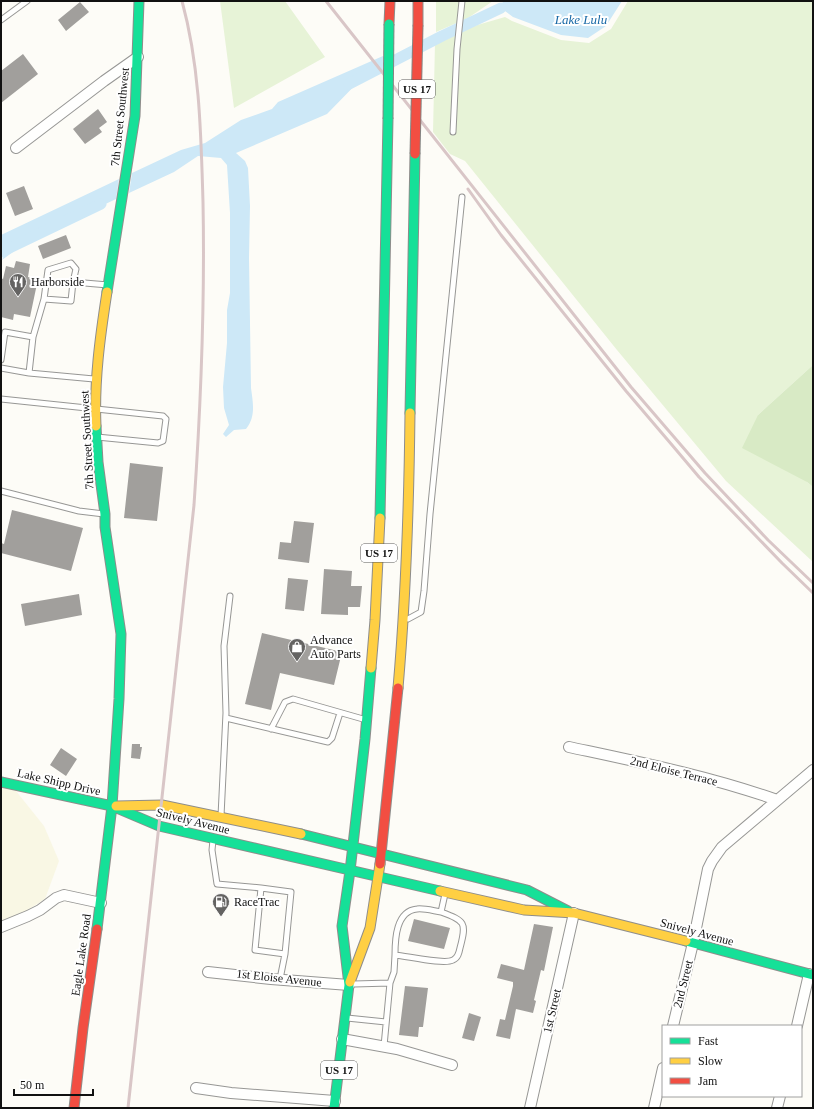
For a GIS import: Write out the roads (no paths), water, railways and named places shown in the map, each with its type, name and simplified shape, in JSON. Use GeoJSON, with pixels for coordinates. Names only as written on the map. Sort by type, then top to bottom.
{"type":"FeatureCollection","features":[{"type":"Feature","properties":{"kind":"main road","name":"7th Street Southwest"},"geometry":{"type":"LineString","coordinates":[[112,806],[119,698],[121,634],[105,528],[105,514],[98,462],[96,437],[96,379],[100,337],[135,116],[139,1]]}},
{"type":"Feature","properties":{"kind":"main road","name":"US 17"},"geometry":{"type":"LineString","coordinates":[[349,985],[342,926],[350,871],[367,720],[380,546],[390,1]]}},
{"type":"Feature","properties":{"kind":"main road","name":"US 17"},"geometry":{"type":"LineString","coordinates":[[334,1104],[349,985],[370,928],[378,878],[393,746],[404,621],[408,530],[418,1]]}},
{"type":"Feature","properties":{"kind":"main road","name":"Lake Shipp Drive"},"geometry":{"type":"LineString","coordinates":[[1,782],[112,806]]}},
{"type":"Feature","properties":{"kind":"main road","name":"Snively Avenue"},"geometry":{"type":"LineString","coordinates":[[112,806],[162,805],[353,846],[527,890],[574,913]]}},
{"type":"Feature","properties":{"kind":"main road","name":"Snively Avenue"},"geometry":{"type":"LineString","coordinates":[[112,806],[159,826],[378,878],[524,910],[574,913],[811,975]]}},
{"type":"Feature","properties":{"kind":"main road","name":"Eagle Lake Road"},"geometry":{"type":"LineString","coordinates":[[74,1108],[112,806]]}},
{"type":"Feature","properties":{"kind":"street"},"geometry":{"type":"LineString","coordinates":[[16,148],[138,57]]}},
{"type":"Feature","properties":{"kind":"street","name":"2nd Eloise Terrace"},"geometry":{"type":"LineString","coordinates":[[570,747],[695,775],[742,788],[777,800]]}},
{"type":"Feature","properties":{"kind":"street","name":"2nd Street"},"geometry":{"type":"LineString","coordinates":[[673,1025],[693,943],[708,869],[712,860],[722,847],[813,770]]}},
{"type":"Feature","properties":{"kind":"street"},"geometry":{"type":"LineString","coordinates":[[1,927],[28,916],[64,895],[101,903]]}},
{"type":"Feature","properties":{"kind":"street","name":"1st Street"},"geometry":{"type":"LineString","coordinates":[[530,1108],[574,913]]}},
{"type":"Feature","properties":{"kind":"street","name":"1st Eloise Avenue"},"geometry":{"type":"LineString","coordinates":[[208,972],[349,985]]}},
{"type":"Feature","properties":{"kind":"street"},"geometry":{"type":"LineString","coordinates":[[797,1025],[811,975]]}},
{"type":"Feature","properties":{"kind":"street"},"geometry":{"type":"LineString","coordinates":[[342,1039],[397,1049],[452,1065]]}},
{"type":"Feature","properties":{"kind":"street"},"geometry":{"type":"LineString","coordinates":[[654,1108],[662,1072]]}},
{"type":"Feature","properties":{"kind":"street"},"geometry":{"type":"LineString","coordinates":[[196,1088],[334,1104]]}},
{"type":"Feature","properties":{"kind":"street"},"geometry":{"type":"LineString","coordinates":[[778,1108],[780,1097]]}},
{"type":"Feature","properties":{"kind":"lane"},"geometry":{"type":"LineString","coordinates":[[1,20],[27,1]]}},
{"type":"Feature","properties":{"kind":"lane"},"geometry":{"type":"LineString","coordinates":[[453,132],[457,48],[462,1]]}},
{"type":"Feature","properties":{"kind":"lane"},"geometry":{"type":"LineString","coordinates":[[404,621],[421,612],[424,591],[430,514],[462,197]]}},
{"type":"Feature","properties":{"kind":"lane"},"geometry":{"type":"LineString","coordinates":[[29,373],[33,337],[44,299],[48,270],[71,263],[76,268],[71,301],[44,299]]}},
{"type":"Feature","properties":{"kind":"lane"},"geometry":{"type":"LineString","coordinates":[[73,282],[109,286]]}},
{"type":"Feature","properties":{"kind":"lane"},"geometry":{"type":"LineString","coordinates":[[1,360],[5,332],[33,337]]}},
{"type":"Feature","properties":{"kind":"lane"},"geometry":{"type":"LineString","coordinates":[[1,368],[29,373],[96,379]]}},
{"type":"Feature","properties":{"kind":"lane"},"geometry":{"type":"LineString","coordinates":[[1,400],[162,416],[166,419],[163,441],[158,443],[96,437]]}},
{"type":"Feature","properties":{"kind":"lane"},"geometry":{"type":"LineString","coordinates":[[1,491],[79,511],[105,514]]}},
{"type":"Feature","properties":{"kind":"lane"},"geometry":{"type":"LineString","coordinates":[[221,817],[226,718],[224,646],[230,596]]}},
{"type":"Feature","properties":{"kind":"lane"},"geometry":{"type":"LineString","coordinates":[[271,729],[285,702],[293,699],[367,720]]}},
{"type":"Feature","properties":{"kind":"lane"},"geometry":{"type":"LineString","coordinates":[[226,718],[328,742],[332,738],[340,713]]}},
{"type":"Feature","properties":{"kind":"lane"},"geometry":{"type":"LineString","coordinates":[[213,839],[212,850],[217,884],[291,892],[285,929],[285,954],[280,979]]}},
{"type":"Feature","properties":{"kind":"lane"},"geometry":{"type":"LineString","coordinates":[[261,888],[262,907],[255,950],[285,954]]}},
{"type":"Feature","properties":{"kind":"lane"},"geometry":{"type":"LineString","coordinates":[[441,912],[445,893]]}},
{"type":"Feature","properties":{"kind":"lane"},"geometry":{"type":"LineString","coordinates":[[384,1046],[390,983],[394,972],[395,955],[398,927],[402,917],[410,910],[418,908],[441,912],[458,919],[464,927],[465,932],[458,956],[453,960],[442,962],[395,955]]}},
{"type":"Feature","properties":{"kind":"lane"},"geometry":{"type":"LineString","coordinates":[[349,985],[390,983]]}},
{"type":"Feature","properties":{"kind":"lane"},"geometry":{"type":"LineString","coordinates":[[345,1017],[386,1022]]}},
{"type":"Feature","properties":{"kind":"water","name":"Lake Lulu"},"geometry":{"type":"Polygon","coordinates":[[[503,1],[622,1],[606,26],[588,38],[561,35],[513,17],[501,8],[503,1]]]}},
{"type":"Feature","properties":{"kind":"water"},"geometry":{"type":"Polygon","coordinates":[[[383,56],[383,67],[366,74],[327,114],[236,153],[245,161],[248,168],[250,206],[249,258],[251,388],[253,415],[246,429],[234,430],[226,437],[223,434],[229,425],[224,408],[223,387],[227,343],[227,310],[230,293],[230,213],[227,165],[221,158],[198,156],[174,172],[129,193],[132,173],[181,150],[205,143],[241,120],[272,109],[278,102],[383,56]]]}},
{"type":"Feature","properties":{"kind":"water"},"geometry":{"type":"Polygon","coordinates":[[[119,179],[116,199],[95,209],[81,211],[35,236],[2,260],[4,255],[1,249],[1,235],[119,179]]]}},
{"type":"Feature","properties":{"kind":"waterway"},"geometry":{"type":"LineString","coordinates":[[349,84],[442,36],[501,8]]}},
{"type":"Feature","properties":{"kind":"waterway"},"geometry":{"type":"LineString","coordinates":[[1,252],[101,204]]}},
{"type":"Feature","properties":{"kind":"railway"},"geometry":{"type":"LineString","coordinates":[[128,1108],[194,505],[199,429],[202,354],[203,202],[196,76],[193,51],[182,1]]}},
{"type":"Feature","properties":{"kind":"railway"},"geometry":{"type":"LineString","coordinates":[[326,1],[631,387],[705,473],[768,540],[813,583]]}},
{"type":"Feature","properties":{"kind":"railway"},"geometry":{"type":"LineString","coordinates":[[468,189],[501,235],[626,391],[699,477],[813,593]]}},
{"type":"Feature","properties":{"kind":"place","name":"Harborside"},"geometry":{"type":"Point","coordinates":[18,297]}},
{"type":"Feature","properties":{"kind":"place","name":"Advance Auto Parts"},"geometry":{"type":"Point","coordinates":[297,662]}},
{"type":"Feature","properties":{"kind":"place","name":"RaceTrac"},"geometry":{"type":"Point","coordinates":[221,917]}}]}
